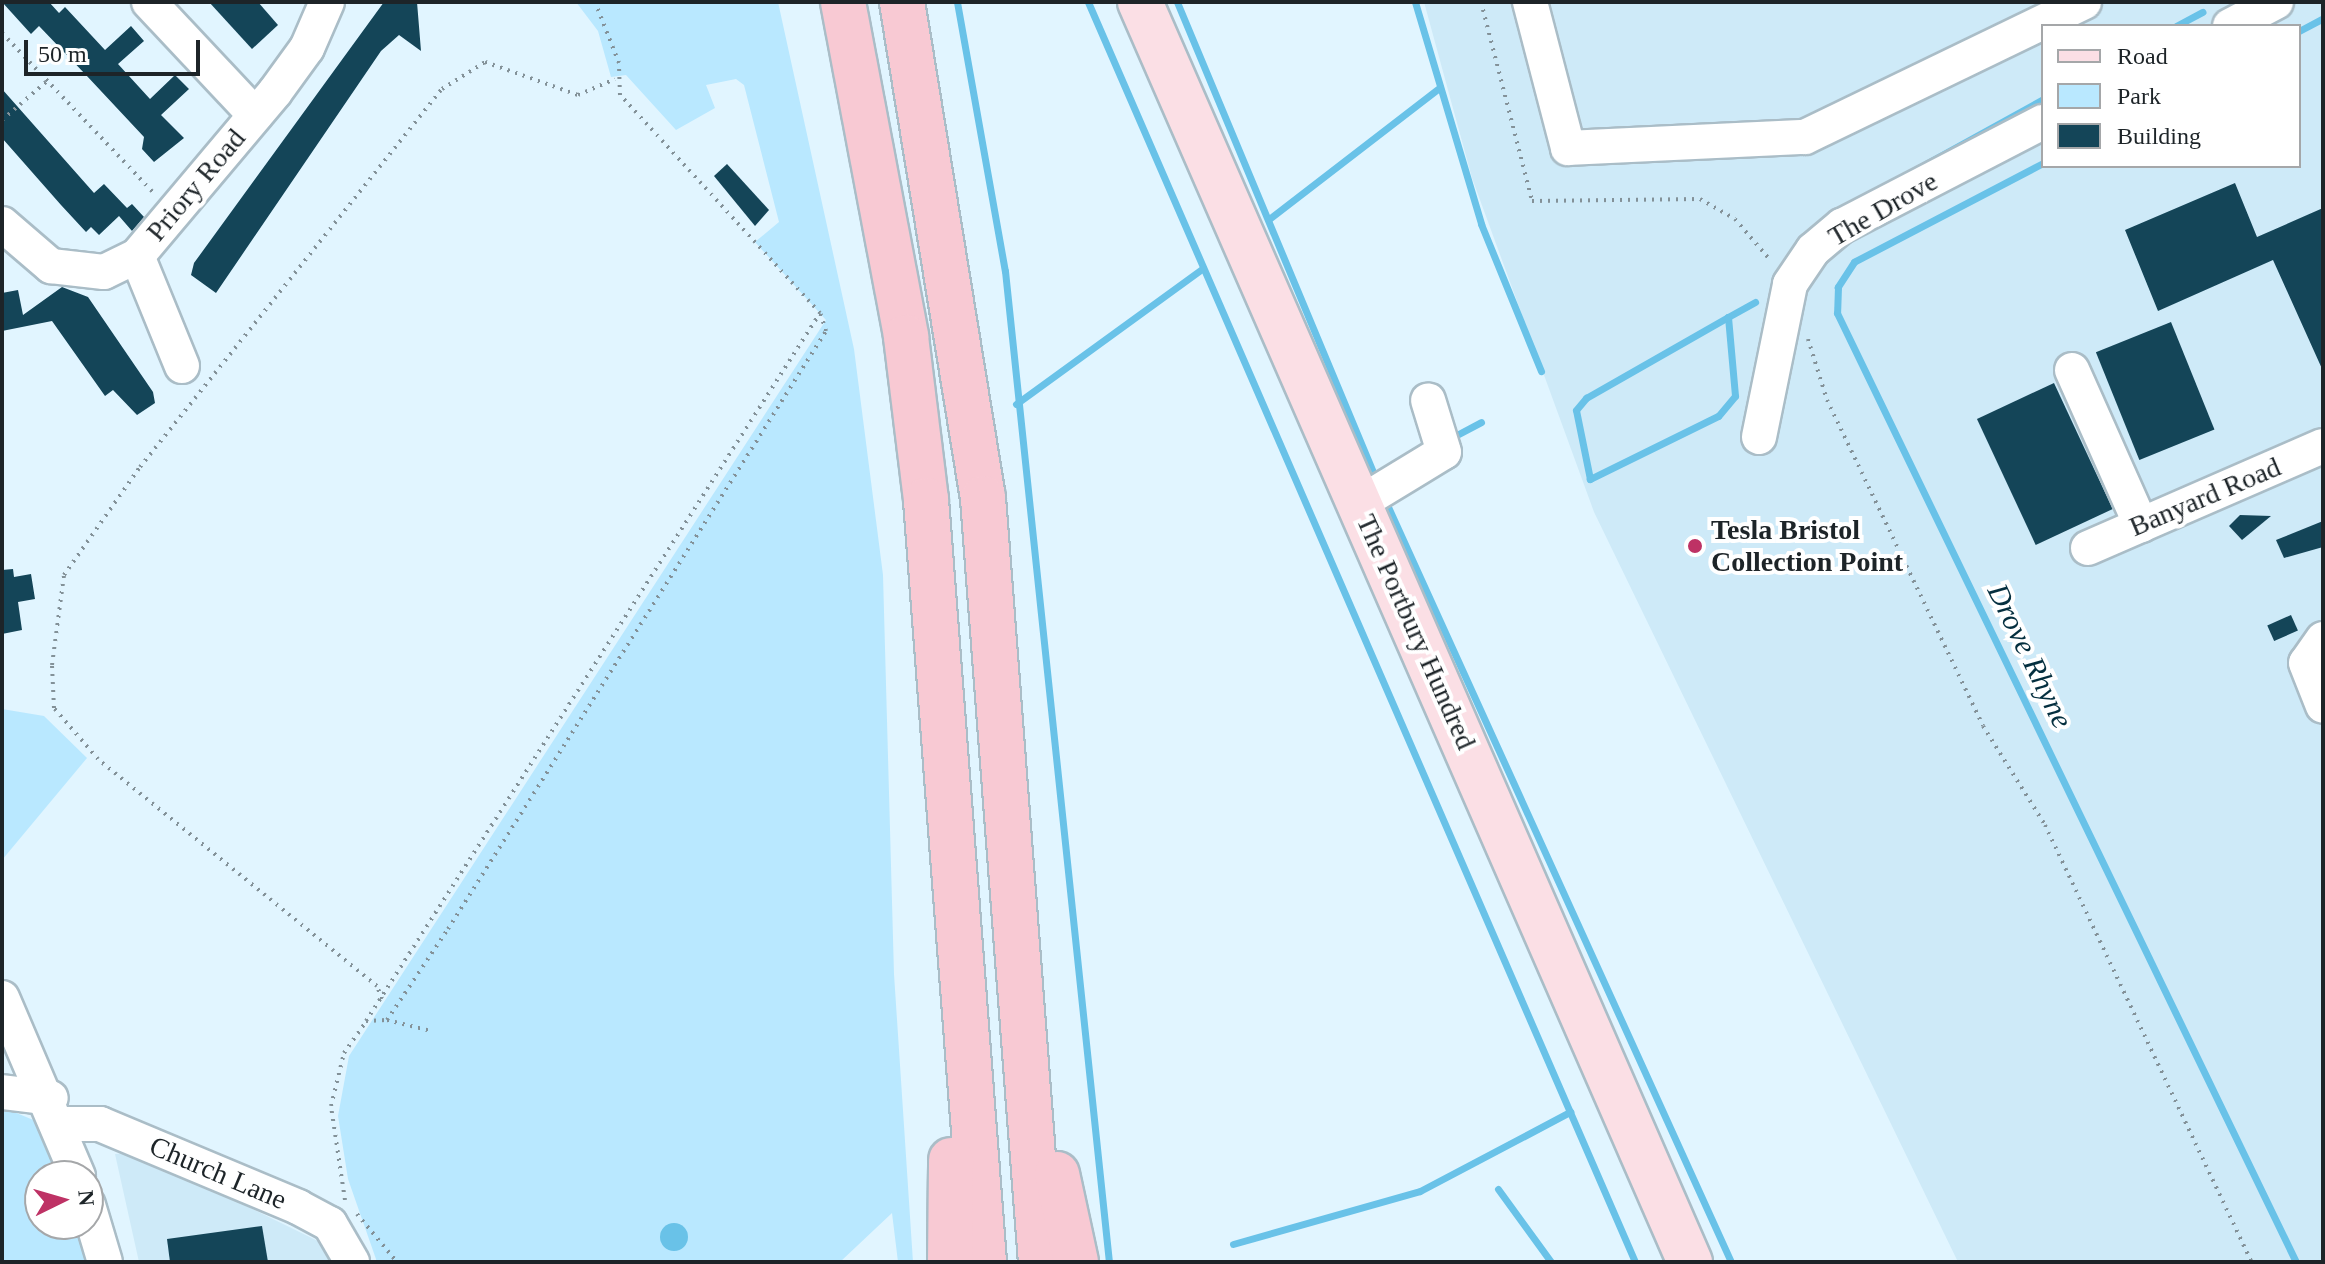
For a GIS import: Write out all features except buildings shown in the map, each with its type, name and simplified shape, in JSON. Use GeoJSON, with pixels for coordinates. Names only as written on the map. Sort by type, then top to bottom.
{"type":"FeatureCollection","features":[{"type":"Feature","properties":{"kind":"highway"},"geometry":{"type":"LineString","coordinates":[[843,2],[906,337],[955,856],[984,1262]]}},
{"type":"Feature","properties":{"kind":"highway"},"geometry":{"type":"LineString","coordinates":[[902,2],[983,498],[1028,1055],[1041,1262]]}},
{"type":"Feature","properties":{"kind":"highway"},"geometry":{"type":"LineString","coordinates":[[950,1262],[955,856]]}},
{"type":"Feature","properties":{"kind":"highway"},"geometry":{"type":"LineString","coordinates":[[1028,1055],[1076,1262]]}},
{"type":"Feature","properties":{"kind":"main road","name":"The Portbury Hundred"},"geometry":{"type":"LineString","coordinates":[[1140,2],[1690,1262]]}},
{"type":"Feature","properties":{"kind":"street","name":"Priory Road"},"geometry":{"type":"LineString","coordinates":[[149,2],[255,115]]}},
{"type":"Feature","properties":{"kind":"street","name":"Priory Road"},"geometry":{"type":"LineString","coordinates":[[2,224],[51,266],[104,272],[137,256],[307,48],[327,2]]}},
{"type":"Feature","properties":{"kind":"street"},"geometry":{"type":"LineString","coordinates":[[1530,2],[1568,148],[1805,137],[2084,2]]}},
{"type":"Feature","properties":{"kind":"street"},"geometry":{"type":"LineString","coordinates":[[2234,24],[2276,2]]}},
{"type":"Feature","properties":{"kind":"street","name":"The Drove"},"geometry":{"type":"LineString","coordinates":[[1759,437],[1790,284],[1813,250],[1842,226],[2041,123]]}},
{"type":"Feature","properties":{"kind":"street","name":"Priory Road"},"geometry":{"type":"LineString","coordinates":[[137,256],[182,366]]}},
{"type":"Feature","properties":{"kind":"street"},"geometry":{"type":"LineString","coordinates":[[2072,370],[2141,525]]}},
{"type":"Feature","properties":{"kind":"street"},"geometry":{"type":"LineString","coordinates":[[1360,503],[1444,452],[1428,400]]}},
{"type":"Feature","properties":{"kind":"street","name":"Banyard Road"},"geometry":{"type":"LineString","coordinates":[[2088,548],[2323,446]]}},
{"type":"Feature","properties":{"kind":"street"},"geometry":{"type":"LineString","coordinates":[[2323,639],[2306,663],[2323,706]]}},
{"type":"Feature","properties":{"kind":"street"},"geometry":{"type":"LineString","coordinates":[[2,998],[56,1111],[73,1160]]}},
{"type":"Feature","properties":{"kind":"street","name":"Church Lane"},"geometry":{"type":"LineString","coordinates":[[2,1092],[100,1124],[298,1207],[330,1224],[347,1255]]}},
{"type":"Feature","properties":{"kind":"street"},"geometry":{"type":"LineString","coordinates":[[98,1240],[105,1262]]}},
{"type":"Feature","properties":{"kind":"path"},"geometry":{"type":"LineString","coordinates":[[387,1020],[826,331],[820,313],[709,197],[620,95],[615,79],[619,63],[595,2]]}},
{"type":"Feature","properties":{"kind":"path"},"geometry":{"type":"LineString","coordinates":[[2,33],[171,211]]}},
{"type":"Feature","properties":{"kind":"path"},"geometry":{"type":"LineString","coordinates":[[382,999],[377,986],[98,759],[54,708],[52,665],[64,575],[140,467],[442,89],[485,62],[578,95],[615,79]]}},
{"type":"Feature","properties":{"kind":"path"},"geometry":{"type":"LineString","coordinates":[[2,120],[47,81]]}},
{"type":"Feature","properties":{"kind":"path"},"geometry":{"type":"LineString","coordinates":[[397,1262],[346,1206],[334,1141],[335,1079],[366,1021],[820,313]]}},
{"type":"Feature","properties":{"kind":"path"},"geometry":{"type":"LineString","coordinates":[[1807,333],[1827,400],[1983,726],[2045,825],[2252,1262]]}},
{"type":"Feature","properties":{"kind":"path"},"geometry":{"type":"LineString","coordinates":[[366,1021],[387,1020],[431,1031]]}},
{"type":"Feature","properties":{"kind":"shaded area"},"geometry":{"type":"Polygon","coordinates":[[[1424,2],[2323,2],[2323,1262],[1958,1262],[1594,512],[1472,178],[1424,2]]]}},
{"type":"Feature","properties":{"kind":"shaded area"},"geometry":{"type":"Polygon","coordinates":[[[138,1153],[326,1245],[337,1262],[139,1262],[115,1154],[138,1153]]]}},
{"type":"Feature","properties":{"kind":"green space"},"geometry":{"type":"Polygon","coordinates":[[[576,2],[778,2],[854,349],[883,575],[894,974],[913,1262],[898,1262],[892,1213],[840,1262],[377,1262],[348,1179],[338,1116],[349,1056],[826,320],[755,242],[779,222],[744,85],[736,79],[706,85],[715,108],[676,130],[626,75],[611,77],[598,31],[576,2]]]}},
{"type":"Feature","properties":{"kind":"green space"},"geometry":{"type":"Polygon","coordinates":[[[2,709],[44,716],[87,758],[2,860],[2,709]]]}},
{"type":"Feature","properties":{"kind":"green space"},"geometry":{"type":"Polygon","coordinates":[[[2,1107],[43,1124],[55,1160],[24,1160],[24,1240],[82,1240],[90,1262],[2,1262],[2,1107]]]}},
{"type":"Feature","properties":{"kind":"water"},"geometry":{"type":"Polygon","coordinates":[[[674,1223],[684,1227],[688,1237],[684,1247],[674,1251],[664,1247],[660,1237],[664,1227],[674,1223]]]}},
{"type":"Feature","properties":{"kind":"waterway"},"geometry":{"type":"LineString","coordinates":[[957,2],[1005,271],[1109,1262]]}},
{"type":"Feature","properties":{"kind":"waterway"},"geometry":{"type":"LineString","coordinates":[[1088,2],[1635,1262]]}},
{"type":"Feature","properties":{"kind":"waterway"},"geometry":{"type":"LineString","coordinates":[[1177,2],[1378,484]]}},
{"type":"Feature","properties":{"kind":"waterway"},"geometry":{"type":"LineString","coordinates":[[1415,2],[1481,224],[1541,371]]}},
{"type":"Feature","properties":{"kind":"waterway"},"geometry":{"type":"LineString","coordinates":[[2180,24],[2202,12]]}},
{"type":"Feature","properties":{"kind":"waterway","name":"Drove Rhyne"},"geometry":{"type":"LineString","coordinates":[[2301,30],[2323,18]]}},
{"type":"Feature","properties":{"kind":"waterway"},"geometry":{"type":"LineString","coordinates":[[1269,219],[1438,89]]}},
{"type":"Feature","properties":{"kind":"waterway"},"geometry":{"type":"LineString","coordinates":[[1911,172],[2041,100]]}},
{"type":"Feature","properties":{"kind":"waterway","name":"Drove Rhyne"},"geometry":{"type":"LineString","coordinates":[[2041,164],[1854,262],[1838,287],[1837,313],[2296,1262]]}},
{"type":"Feature","properties":{"kind":"waterway"},"geometry":{"type":"LineString","coordinates":[[1016,404],[1203,268]]}},
{"type":"Feature","properties":{"kind":"waterway"},"geometry":{"type":"LineString","coordinates":[[1728,317],[1735,396],[1718,416],[1590,479],[1576,410],[1586,398],[1728,317],[1755,302]]}},
{"type":"Feature","properties":{"kind":"waterway"},"geometry":{"type":"LineString","coordinates":[[1451,438],[1481,422]]}},
{"type":"Feature","properties":{"kind":"waterway"},"geometry":{"type":"LineString","coordinates":[[1384,498],[1731,1262]]}},
{"type":"Feature","properties":{"kind":"waterway"},"geometry":{"type":"LineString","coordinates":[[1233,1244],[1420,1191],[1570,1112]]}},
{"type":"Feature","properties":{"kind":"waterway"},"geometry":{"type":"LineString","coordinates":[[1498,1189],[1551,1262]]}},
{"type":"Feature","properties":{"kind":"place","name":"Tesla Bristol Collection Point"},"geometry":{"type":"Point","coordinates":[1695,546]}}]}
